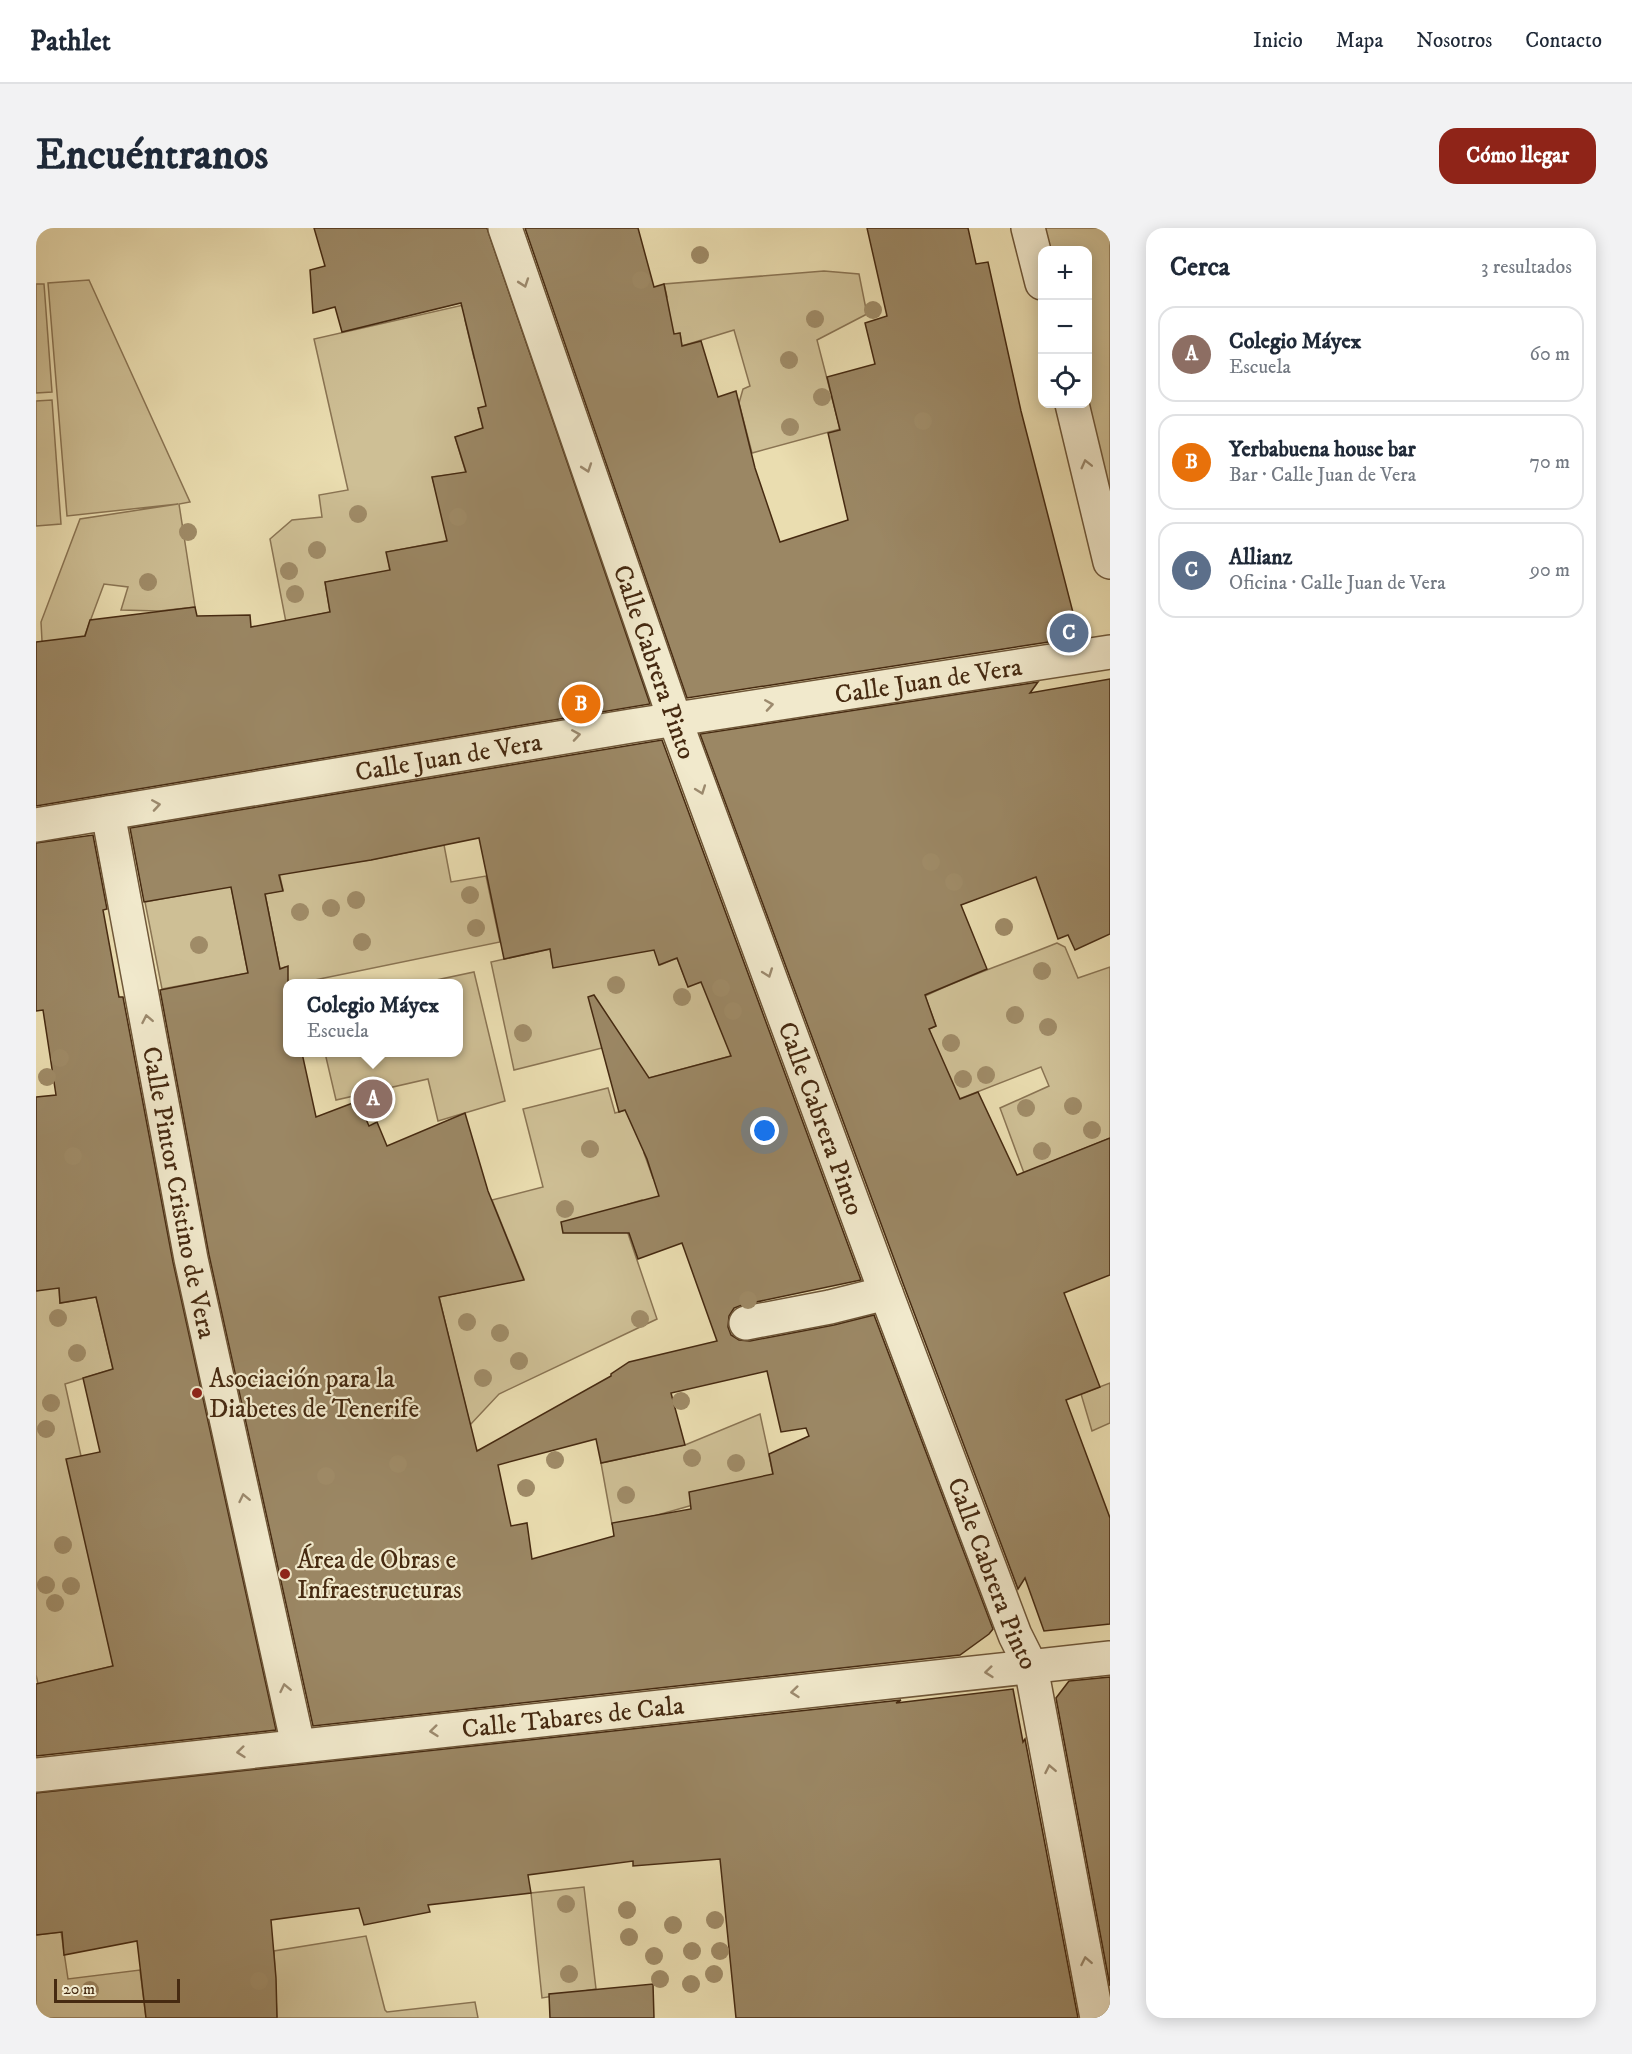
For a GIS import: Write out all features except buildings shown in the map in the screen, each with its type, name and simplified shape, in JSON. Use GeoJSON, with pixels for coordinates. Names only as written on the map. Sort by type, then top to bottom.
{"type":"FeatureCollection","features":[{"type":"Feature","properties":{"kind":"street","name":"Calle Cabrera Pinto"},"geometry":{"type":"LineString","coordinates":[[505,228],[675,720],[886,1293],[1015,1635],[1030,1667],[1097,2018]]}},
{"type":"Feature","properties":{"kind":"street"},"geometry":{"type":"LineString","coordinates":[[1028,228],[1038,268]]}},
{"type":"Feature","properties":{"kind":"street"},"geometry":{"type":"LineString","coordinates":[[1073,408],[1110,562]]}},
{"type":"Feature","properties":{"kind":"street","name":"Calle Juan de Vera"},"geometry":{"type":"LineString","coordinates":[[36,825],[675,720],[1110,652]]}},
{"type":"Feature","properties":{"kind":"street","name":"Calle Pintor Cristino de Vera"},"geometry":{"type":"LineString","coordinates":[[108,813],[191,1259],[298,1746]]}},
{"type":"Feature","properties":{"kind":"street"},"geometry":{"type":"LineString","coordinates":[[746,1323],[830,1307],[886,1293]]}},
{"type":"Feature","properties":{"kind":"street","name":"Calle Tabares de Cala"},"geometry":{"type":"LineString","coordinates":[[36,1775],[1110,1658]]}},
{"type":"Feature","properties":{"kind":"shaded area"},"geometry":{"type":"Polygon","coordinates":[[[1028,228],[1110,228],[1110,562],[1089,408],[1092,408],[1092,246],[1039,246],[1028,228]]]}},
{"type":"Feature","properties":{"kind":"shaded area"},"geometry":{"type":"Polygon","coordinates":[[[824,271],[859,274],[867,314],[817,340],[840,429],[752,453],[739,403],[743,389],[750,386],[734,330],[682,346],[680,333],[641,342],[667,297],[664,284],[824,271]]]}},
{"type":"Feature","properties":{"kind":"shaded area"},"geometry":{"type":"Polygon","coordinates":[[[89,280],[190,502],[179,504],[195,607],[159,611],[121,610],[128,587],[104,584],[76,659],[42,641],[41,622],[80,519],[178,504],[67,516],[48,283],[89,280]]]}},
{"type":"Feature","properties":{"kind":"shaded area"},"geometry":{"type":"Polygon","coordinates":[[[36,284],[44,284],[52,392],[36,393],[36,284]]]}},
{"type":"Feature","properties":{"kind":"shaded area"},"geometry":{"type":"Polygon","coordinates":[[[472,303],[465,320],[474,358],[494,405],[478,408],[483,428],[455,437],[466,473],[432,477],[450,540],[387,552],[390,571],[325,582],[330,612],[311,616],[289,638],[270,539],[292,520],[322,517],[319,495],[348,490],[314,339],[472,303]]]}},
{"type":"Feature","properties":{"kind":"shaded area"},"geometry":{"type":"Polygon","coordinates":[[[52,400],[61,524],[36,526],[36,401],[52,400]]]}},
{"type":"Feature","properties":{"kind":"shaded area"},"geometry":{"type":"Polygon","coordinates":[[[444,845],[451,882],[486,876],[500,942],[320,979],[287,979],[285,967],[280,969],[265,894],[283,890],[279,872],[370,860],[444,845]]]}},
{"type":"Feature","properties":{"kind":"shaded area"},"geometry":{"type":"Polygon","coordinates":[[[231,886],[248,973],[162,989],[145,902],[231,886]]]}},
{"type":"Feature","properties":{"kind":"shaded area"},"geometry":{"type":"Polygon","coordinates":[[[1057,943],[1065,947],[1078,978],[1110,967],[1110,1138],[1024,1173],[1000,1108],[1049,1086],[1041,1067],[954,1101],[929,1029],[936,1026],[925,996],[1057,943]]]}},
{"type":"Feature","properties":{"kind":"shaded area"},"geometry":{"type":"Polygon","coordinates":[[[550,949],[553,967],[654,949],[660,965],[677,958],[688,986],[744,966],[731,1056],[630,1083],[638,1062],[631,1053],[602,1048],[514,1070],[491,962],[550,949]]]}},
{"type":"Feature","properties":{"kind":"shaded area"},"geometry":{"type":"Polygon","coordinates":[[[474,972],[505,1101],[438,1121],[428,1079],[336,1100],[326,1057],[463,1057],[463,979],[441,979],[474,972]]]}},
{"type":"Feature","properties":{"kind":"shaded area"},"geometry":{"type":"Polygon","coordinates":[[[608,1088],[615,1113],[643,1105],[644,1153],[653,1178],[664,1175],[677,1219],[650,1227],[642,1200],[619,1207],[657,1319],[499,1394],[470,1425],[439,1297],[524,1279],[492,1200],[543,1187],[523,1109],[608,1088]]]}},
{"type":"Feature","properties":{"kind":"shaded area"},"geometry":{"type":"Polygon","coordinates":[[[59,1286],[60,1303],[96,1297],[113,1369],[65,1384],[81,1456],[113,1666],[38,1684],[36,1675],[36,1291],[59,1286]]]}},
{"type":"Feature","properties":{"kind":"shaded area"},"geometry":{"type":"Polygon","coordinates":[[[1110,1383],[1110,1423],[1092,1431],[1081,1394],[1110,1383]]]}},
{"type":"Feature","properties":{"kind":"shaded area"},"geometry":{"type":"Polygon","coordinates":[[[760,1414],[776,1488],[707,1501],[654,1516],[612,1524],[601,1463],[685,1445],[760,1414]]]}},
{"type":"Feature","properties":{"kind":"shaded area"},"geometry":{"type":"Polygon","coordinates":[[[584,1887],[596,1989],[542,1998],[531,1893],[584,1887]]]}},
{"type":"Feature","properties":{"kind":"shaded area"},"geometry":{"type":"Polygon","coordinates":[[[61,1932],[68,1979],[140,1970],[146,2018],[36,2018],[36,1935],[61,1932]]]}},
{"type":"Feature","properties":{"kind":"shaded area"},"geometry":{"type":"Polygon","coordinates":[[[366,1936],[387,2012],[475,2002],[478,2018],[277,2018],[274,1951],[366,1936]]]}},
{"type":"Feature","properties":{"kind":"place","name":"Allianz"},"geometry":{"type":"Point","coordinates":[1069,633]}},
{"type":"Feature","properties":{"kind":"place","name":"Yerbabuena house bar"},"geometry":{"type":"Point","coordinates":[581,704]}},
{"type":"Feature","properties":{"kind":"place","name":"Colegio Máyex"},"geometry":{"type":"Point","coordinates":[373,1099]}},
{"type":"Feature","properties":{"kind":"place","name":"Asociación para la Diabetes de Tenerife"},"geometry":{"type":"Point","coordinates":[197,1393]}},
{"type":"Feature","properties":{"kind":"place","name":"Área de Obras e Infraestructuras"},"geometry":{"type":"Point","coordinates":[285,1574]}}]}
